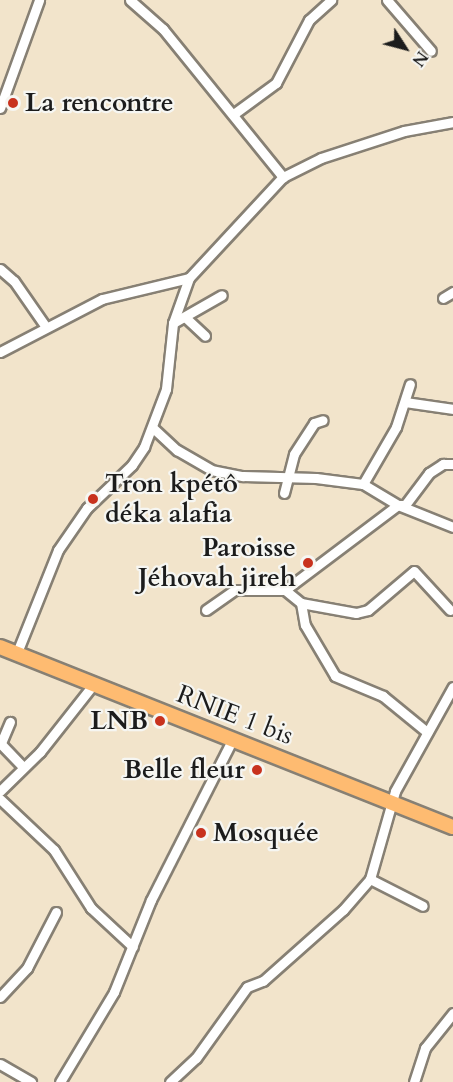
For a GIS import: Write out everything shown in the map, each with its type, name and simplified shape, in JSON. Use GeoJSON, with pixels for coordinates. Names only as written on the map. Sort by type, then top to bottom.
{"type":"FeatureCollection","features":[{"type":"Feature","properties":{"kind":"main road","name":"RNIE 1 bis"},"geometry":{"type":"LineString","coordinates":[[0,647],[93,686],[453,826]]}},
{"type":"Feature","properties":{"kind":"street"},"geometry":{"type":"LineString","coordinates":[[0,108],[39,0]]}},
{"type":"Feature","properties":{"kind":"street"},"geometry":{"type":"LineString","coordinates":[[130,0],[163,29],[235,114],[284,177]]}},
{"type":"Feature","properties":{"kind":"street"},"geometry":{"type":"LineString","coordinates":[[235,114],[276,83],[309,20],[331,0]]}},
{"type":"Feature","properties":{"kind":"street"},"geometry":{"type":"LineString","coordinates":[[387,0],[431,51]]}},
{"type":"Feature","properties":{"kind":"street"},"geometry":{"type":"LineString","coordinates":[[16,655],[58,550],[87,508],[132,465],[153,428],[166,389],[172,323],[189,278],[284,177],[321,158],[404,131],[453,122]]}},
{"type":"Feature","properties":{"kind":"street"},"geometry":{"type":"LineString","coordinates":[[0,269],[14,281],[46,327]]}},
{"type":"Feature","properties":{"kind":"street"},"geometry":{"type":"LineString","coordinates":[[0,352],[102,299],[189,278]]}},
{"type":"Feature","properties":{"kind":"street"},"geometry":{"type":"LineString","coordinates":[[443,298],[453,292]]}},
{"type":"Feature","properties":{"kind":"street"},"geometry":{"type":"LineString","coordinates":[[172,323],[186,318],[222,295]]}},
{"type":"Feature","properties":{"kind":"street"},"geometry":{"type":"LineString","coordinates":[[186,318],[205,336]]}},
{"type":"Feature","properties":{"kind":"street"},"geometry":{"type":"LineString","coordinates":[[363,484],[396,428],[410,384]]}},
{"type":"Feature","properties":{"kind":"street"},"geometry":{"type":"LineString","coordinates":[[405,402],[453,409]]}},
{"type":"Feature","properties":{"kind":"street"},"geometry":{"type":"LineString","coordinates":[[284,493],[294,454],[314,423],[323,420]]}},
{"type":"Feature","properties":{"kind":"street"},"geometry":{"type":"LineString","coordinates":[[153,428],[177,450],[211,470],[363,484],[398,505],[453,527]]}},
{"type":"Feature","properties":{"kind":"street"},"geometry":{"type":"LineString","coordinates":[[206,610],[236,590],[285,590],[398,505],[409,502],[429,473],[442,464],[453,464]]}},
{"type":"Feature","properties":{"kind":"street"},"geometry":{"type":"LineString","coordinates":[[285,590],[301,603],[356,613],[368,610],[414,572],[450,610]]}},
{"type":"Feature","properties":{"kind":"street"},"geometry":{"type":"LineString","coordinates":[[301,603],[306,625],[334,676],[383,696],[427,732]]}},
{"type":"Feature","properties":{"kind":"street"},"geometry":{"type":"LineString","coordinates":[[0,791],[22,766],[40,752],[93,686]]}},
{"type":"Feature","properties":{"kind":"street"},"geometry":{"type":"LineString","coordinates":[[170,1082],[196,1058],[247,987],[263,981],[343,910],[370,879],[377,866],[391,802],[453,687]]}},
{"type":"Feature","properties":{"kind":"street"},"geometry":{"type":"LineString","coordinates":[[10,722],[0,743],[22,766]]}},
{"type":"Feature","properties":{"kind":"street"},"geometry":{"type":"LineString","coordinates":[[60,1082],[114,992],[151,900],[232,740]]}},
{"type":"Feature","properties":{"kind":"street"},"geometry":{"type":"LineString","coordinates":[[0,799],[54,850],[91,908],[133,946]]}},
{"type":"Feature","properties":{"kind":"street"},"geometry":{"type":"LineString","coordinates":[[370,879],[423,906]]}},
{"type":"Feature","properties":{"kind":"street"},"geometry":{"type":"LineString","coordinates":[[0,997],[27,968],[56,912]]}},
{"type":"Feature","properties":{"kind":"street"},"geometry":{"type":"LineString","coordinates":[[414,1082],[425,1048],[453,1013]]}},
{"type":"Feature","properties":{"kind":"street"},"geometry":{"type":"LineString","coordinates":[[0,1064],[31,1082]]}},
{"type":"Feature","properties":{"kind":"place","name":"La rencontre"},"geometry":{"type":"Point","coordinates":[13,103]}},
{"type":"Feature","properties":{"kind":"place","name":"Tron kpétô déka alafia"},"geometry":{"type":"Point","coordinates":[93,499]}},
{"type":"Feature","properties":{"kind":"place","name":"Paroisse Jéhovah jireh"},"geometry":{"type":"Point","coordinates":[308,563]}},
{"type":"Feature","properties":{"kind":"place","name":"LNB"},"geometry":{"type":"Point","coordinates":[160,721]}},
{"type":"Feature","properties":{"kind":"place","name":"Belle fleur"},"geometry":{"type":"Point","coordinates":[257,770]}},
{"type":"Feature","properties":{"kind":"place","name":"Mosquée"},"geometry":{"type":"Point","coordinates":[201,833]}}]}
